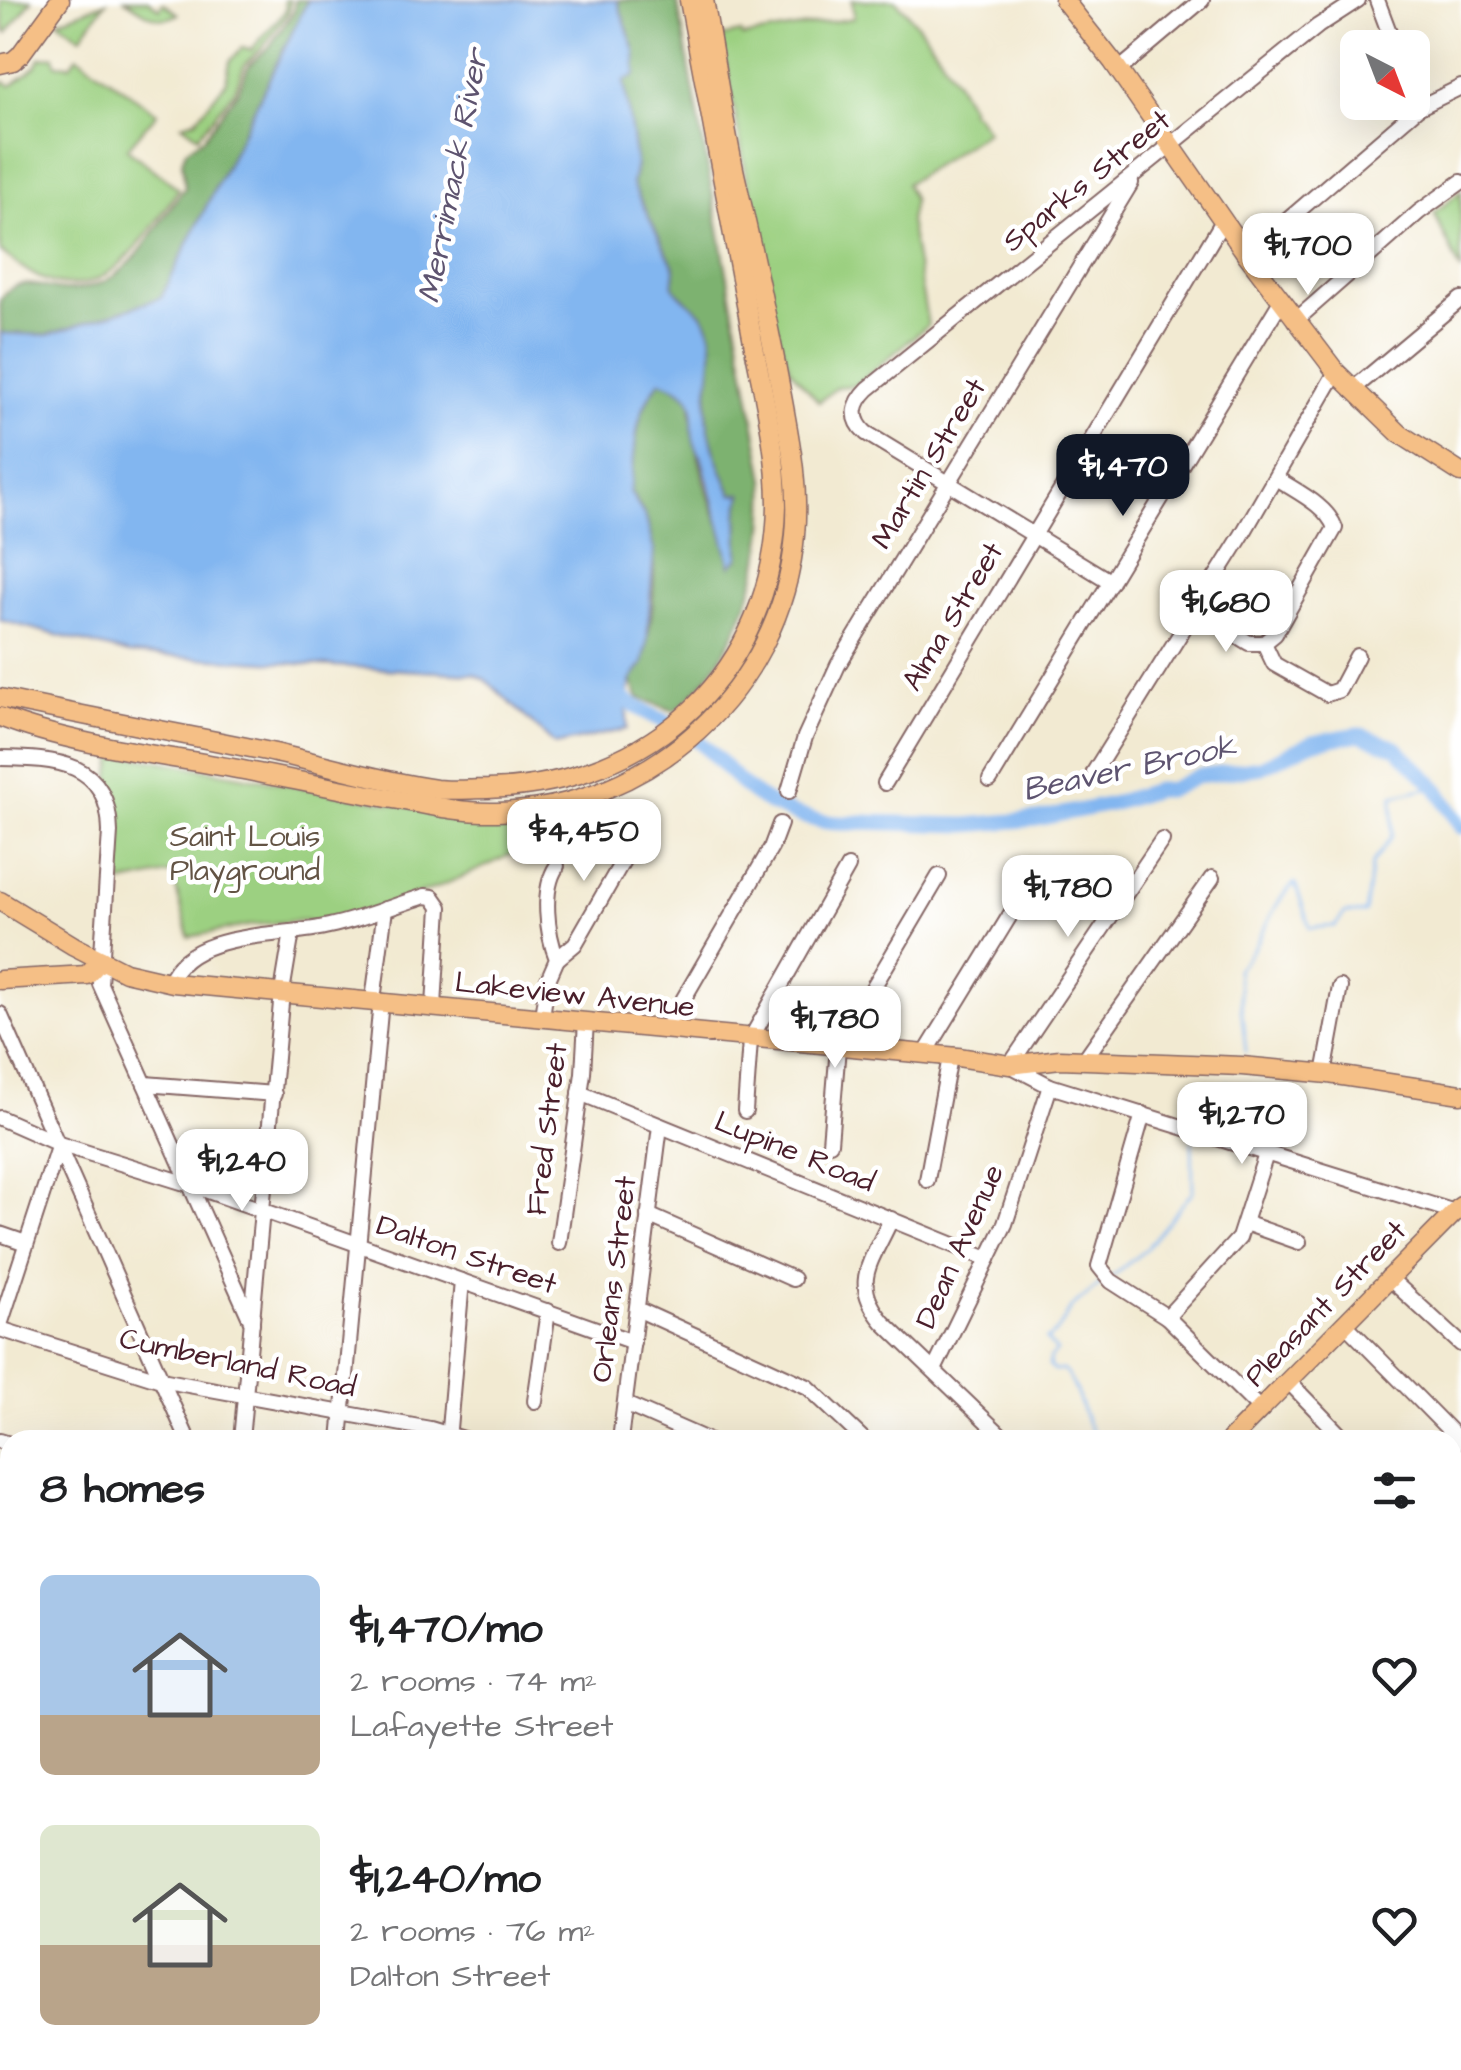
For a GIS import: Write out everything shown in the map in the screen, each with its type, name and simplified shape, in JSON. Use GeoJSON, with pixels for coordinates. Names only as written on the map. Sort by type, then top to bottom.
{"type":"FeatureCollection","features":[{"type":"Feature","properties":{"kind":"main road"},"geometry":{"type":"LineString","coordinates":[[0,64],[20,55],[60,0]]}},
{"type":"Feature","properties":{"kind":"main road"},"geometry":{"type":"LineString","coordinates":[[0,698],[437,789],[553,784],[607,766],[662,736],[700,703],[730,664],[762,598],[772,560],[777,502],[766,399],[689,0]]}},
{"type":"Feature","properties":{"kind":"main road"},"geometry":{"type":"LineString","coordinates":[[0,717],[22,725],[384,797],[481,812],[532,809],[578,800],[636,776],[680,748],[714,718],[748,673],[778,611],[792,559],[797,499],[756,256],[736,176],[704,0]]}},
{"type":"Feature","properties":{"kind":"main road"},"geometry":{"type":"LineString","coordinates":[[1064,0],[1119,70],[1247,255],[1336,372],[1400,434],[1461,473]]}},
{"type":"Feature","properties":{"kind":"main road"},"geometry":{"type":"LineString","coordinates":[[0,736],[22,725]]}},
{"type":"Feature","properties":{"kind":"main road","name":"Lakeview Avenue"},"geometry":{"type":"LineString","coordinates":[[0,901],[125,972],[169,982],[1010,1065],[1060,1059],[1242,1066],[1461,1094]]}},
{"type":"Feature","properties":{"kind":"main road"},"geometry":{"type":"LineString","coordinates":[[0,980],[87,975],[101,960]]}},
{"type":"Feature","properties":{"kind":"main road","name":"Pleasant Street"},"geometry":{"type":"LineString","coordinates":[[1240,1430],[1458,1209]]}},
{"type":"Feature","properties":{"kind":"street"},"geometry":{"type":"LineString","coordinates":[[1119,70],[1202,0]]}},
{"type":"Feature","properties":{"kind":"street","name":"Sparks Street"},"geometry":{"type":"LineString","coordinates":[[948,482],[866,432],[856,419],[859,398],[1318,26],[1358,0]]}},
{"type":"Feature","properties":{"kind":"street"},"geometry":{"type":"LineString","coordinates":[[1377,0],[1388,30]]}},
{"type":"Feature","properties":{"kind":"street"},"geometry":{"type":"LineString","coordinates":[[1430,96],[1461,87]]}},
{"type":"Feature","properties":{"kind":"street"},"geometry":{"type":"LineString","coordinates":[[1247,255],[1394,120]]}},
{"type":"Feature","properties":{"kind":"street","name":"Martin Street"},"geometry":{"type":"LineString","coordinates":[[789,791],[805,737],[831,679],[1137,174]]}},
{"type":"Feature","properties":{"kind":"street"},"geometry":{"type":"LineString","coordinates":[[1295,321],[1419,212],[1461,182]]}},
{"type":"Feature","properties":{"kind":"street","name":"Alma Street"},"geometry":{"type":"LineString","coordinates":[[884,782],[1224,221]]}},
{"type":"Feature","properties":{"kind":"street"},"geometry":{"type":"LineString","coordinates":[[1352,390],[1461,298]]}},
{"type":"Feature","properties":{"kind":"street"},"geometry":{"type":"LineString","coordinates":[[990,780],[1281,301]]}},
{"type":"Feature","properties":{"kind":"street"},"geometry":{"type":"LineString","coordinates":[[1094,772],[1276,478],[1336,372]]}},
{"type":"Feature","properties":{"kind":"street"},"geometry":{"type":"LineString","coordinates":[[1194,610],[1249,643],[1264,643],[1274,634],[1333,535],[1334,524],[1322,510],[1276,478]]}},
{"type":"Feature","properties":{"kind":"street"},"geometry":{"type":"LineString","coordinates":[[948,482],[1111,582]]}},
{"type":"Feature","properties":{"kind":"street"},"geometry":{"type":"LineString","coordinates":[[1264,643],[1274,664],[1327,694],[1339,690],[1357,656]]}},
{"type":"Feature","properties":{"kind":"street"},"geometry":{"type":"LineString","coordinates":[[0,758],[66,762],[79,767],[102,797],[110,816],[110,832],[100,984],[252,1322]]}},
{"type":"Feature","properties":{"kind":"street"},"geometry":{"type":"LineString","coordinates":[[665,1031],[771,848],[780,824]]}},
{"type":"Feature","properties":{"kind":"street"},"geometry":{"type":"LineString","coordinates":[[542,1017],[547,982],[558,959],[575,944],[637,836]]}},
{"type":"Feature","properties":{"kind":"street"},"geometry":{"type":"LineString","coordinates":[[1162,840],[1010,1065],[1050,1086],[1458,1209]]}},
{"type":"Feature","properties":{"kind":"street"},"geometry":{"type":"LineString","coordinates":[[557,866],[548,883],[551,943],[558,959]]}},
{"type":"Feature","properties":{"kind":"street"},"geometry":{"type":"LineString","coordinates":[[746,1111],[750,1040],[848,867]]}},
{"type":"Feature","properties":{"kind":"street"},"geometry":{"type":"LineString","coordinates":[[925,1054],[1040,868]]}},
{"type":"Feature","properties":{"kind":"street"},"geometry":{"type":"LineString","coordinates":[[830,1143],[838,1048],[938,876]]}},
{"type":"Feature","properties":{"kind":"street"},"geometry":{"type":"LineString","coordinates":[[1084,1060],[1212,878]]}},
{"type":"Feature","properties":{"kind":"street"},"geometry":{"type":"LineString","coordinates":[[169,982],[179,964],[206,949],[240,939],[331,926],[432,896],[440,907],[434,1006]]}},
{"type":"Feature","properties":{"kind":"street"},"geometry":{"type":"LineString","coordinates":[[341,1430],[385,910]]}},
{"type":"Feature","properties":{"kind":"street"},"geometry":{"type":"LineString","coordinates":[[242,1430],[282,992],[292,932]]}},
{"type":"Feature","properties":{"kind":"street"},"geometry":{"type":"LineString","coordinates":[[1324,1074],[1340,987]]}},
{"type":"Feature","properties":{"kind":"street"},"geometry":{"type":"LineString","coordinates":[[0,1014],[184,1430]]}},
{"type":"Feature","properties":{"kind":"street","name":"Fred Street"},"geometry":{"type":"LineString","coordinates":[[560,1243],[586,1021]]}},
{"type":"Feature","properties":{"kind":"street"},"geometry":{"type":"LineString","coordinates":[[927,1180],[950,1057]]}},
{"type":"Feature","properties":{"kind":"street"},"geometry":{"type":"LineString","coordinates":[[145,1084],[274,1094]]}},
{"type":"Feature","properties":{"kind":"street","name":"Dean Avenue"},"geometry":{"type":"LineString","coordinates":[[934,1370],[1010,1212],[1050,1086]]}},
{"type":"Feature","properties":{"kind":"street","name":"Lupine Road"},"geometry":{"type":"LineString","coordinates":[[580,1094],[988,1259]]}},
{"type":"Feature","properties":{"kind":"street"},"geometry":{"type":"LineString","coordinates":[[1143,1114],[1100,1266],[1108,1278],[1167,1317],[1260,1409]]}},
{"type":"Feature","properties":{"kind":"street","name":"Dalton Street"},"geometry":{"type":"LineString","coordinates":[[1,1122],[58,1144],[192,1185],[633,1342]]}},
{"type":"Feature","properties":{"kind":"street","name":"Orleans Street"},"geometry":{"type":"LineString","coordinates":[[621,1430],[660,1126]]}},
{"type":"Feature","properties":{"kind":"street"},"geometry":{"type":"LineString","coordinates":[[0,1327],[58,1144]]}},
{"type":"Feature","properties":{"kind":"street"},"geometry":{"type":"LineString","coordinates":[[1167,1317],[1226,1256],[1245,1222],[1267,1151]]}},
{"type":"Feature","properties":{"kind":"street"},"geometry":{"type":"LineString","coordinates":[[648,1215],[793,1280]]}},
{"type":"Feature","properties":{"kind":"street"},"geometry":{"type":"LineString","coordinates":[[891,1219],[863,1285],[872,1309],[996,1430]]}},
{"type":"Feature","properties":{"kind":"street"},"geometry":{"type":"LineString","coordinates":[[1245,1222],[1298,1242]]}},
{"type":"Feature","properties":{"kind":"street"},"geometry":{"type":"LineString","coordinates":[[0,1234],[26,1243]]}},
{"type":"Feature","properties":{"kind":"street"},"geometry":{"type":"LineString","coordinates":[[1388,1277],[1461,1344]]}},
{"type":"Feature","properties":{"kind":"street"},"geometry":{"type":"LineString","coordinates":[[449,1430],[462,1281]]}},
{"type":"Feature","properties":{"kind":"street"},"geometry":{"type":"LineString","coordinates":[[638,1309],[808,1387],[853,1430]]}},
{"type":"Feature","properties":{"kind":"street"},"geometry":{"type":"LineString","coordinates":[[535,1401],[548,1312]]}},
{"type":"Feature","properties":{"kind":"street"},"geometry":{"type":"LineString","coordinates":[[1344,1322],[1449,1430]]}},
{"type":"Feature","properties":{"kind":"street","name":"Cumberland Road"},"geometry":{"type":"LineString","coordinates":[[0,1327],[161,1380],[416,1430]]}},
{"type":"Feature","properties":{"kind":"street"},"geometry":{"type":"LineString","coordinates":[[1288,1381],[1335,1430]]}},
{"type":"Feature","properties":{"kind":"street"},"geometry":{"type":"LineString","coordinates":[[625,1404],[684,1430]]}},
{"type":"Feature","properties":{"kind":"green space"},"geometry":{"type":"Polygon","coordinates":[[[0,0],[32,0],[7,33],[5,31],[0,0]]]}},
{"type":"Feature","properties":{"kind":"green space"},"geometry":{"type":"Polygon","coordinates":[[[125,0],[148,0],[160,9],[163,3],[178,14],[158,18],[125,0]]]}},
{"type":"Feature","properties":{"kind":"green space"},"geometry":{"type":"Polygon","coordinates":[[[284,0],[290,0],[289,12],[245,64],[235,90],[198,136],[182,124],[196,120],[226,82],[230,61],[242,48],[251,50],[286,10],[284,0]]]}},
{"type":"Feature","properties":{"kind":"green space"},"geometry":{"type":"Polygon","coordinates":[[[295,0],[308,0],[161,298],[48,335],[1,333],[0,300],[12,288],[25,284],[65,290],[90,286],[110,278],[135,257],[185,188],[182,161],[186,150],[204,137],[238,91],[249,65],[269,47],[294,11],[295,0]]]}},
{"type":"Feature","properties":{"kind":"green space"},"geometry":{"type":"Polygon","coordinates":[[[617,0],[677,0],[765,480],[762,544],[746,606],[717,663],[675,711],[639,698],[631,681],[650,625],[654,578],[651,536],[630,492],[640,420],[661,380],[687,391],[692,400],[696,443],[710,497],[719,523],[739,557],[738,514],[742,495],[732,494],[708,427],[712,355],[709,326],[673,286],[675,269],[632,184],[636,164],[624,81],[633,77],[635,51],[617,0]]]}},
{"type":"Feature","properties":{"kind":"green space"},"geometry":{"type":"Polygon","coordinates":[[[852,0],[895,0],[937,51],[969,110],[987,131],[906,184],[913,201],[909,221],[928,325],[856,385],[837,387],[819,402],[790,369],[773,322],[721,37],[854,18],[852,0]]]}},
{"type":"Feature","properties":{"kind":"green space"},"geometry":{"type":"Polygon","coordinates":[[[106,2],[81,37],[58,21],[63,19],[106,2]]]}},
{"type":"Feature","properties":{"kind":"green space"},"geometry":{"type":"Polygon","coordinates":[[[54,56],[56,64],[70,65],[77,56],[157,113],[127,149],[179,189],[122,262],[86,283],[64,285],[40,278],[0,251],[0,86],[4,81],[11,86],[40,58],[54,56]]]}},
{"type":"Feature","properties":{"kind":"green space"},"geometry":{"type":"Polygon","coordinates":[[[1461,191],[1461,272],[1434,213],[1461,191]]]}},
{"type":"Feature","properties":{"kind":"green space","name":"Saint Louis Playground"},"geometry":{"type":"Polygon","coordinates":[[[115,753],[551,832],[465,876],[369,911],[308,926],[307,920],[252,925],[189,937],[172,873],[119,884],[117,824],[108,786],[115,753]]]}},
{"type":"Feature","properties":{"kind":"water","name":"Merrimack River"},"geometry":{"type":"Polygon","coordinates":[[[308,0],[617,0],[635,51],[636,75],[624,81],[636,164],[632,184],[675,269],[673,286],[709,326],[712,355],[708,426],[732,494],[742,494],[738,514],[739,557],[731,566],[694,443],[692,404],[677,388],[660,381],[640,420],[630,492],[646,518],[654,550],[647,643],[643,664],[631,681],[627,729],[555,745],[485,679],[474,674],[129,654],[0,620],[0,333],[48,335],[161,298],[308,0]]]}},
{"type":"Feature","properties":{"kind":"waterway","name":"Beaver Brook"},"geometry":{"type":"LineString","coordinates":[[614,690],[694,738],[756,795],[815,820],[966,825],[1037,819],[1169,790],[1198,776],[1261,767],[1313,742],[1359,734],[1396,748],[1435,786],[1461,827]]}},
{"type":"Feature","properties":{"kind":"waterway"},"geometry":{"type":"LineString","coordinates":[[1246,1052],[1237,969],[1285,893],[1295,883],[1310,928],[1335,926],[1345,913],[1365,913],[1372,864],[1392,836],[1393,796],[1435,786]]}},
{"type":"Feature","properties":{"kind":"waterway"},"geometry":{"type":"LineString","coordinates":[[1197,1118],[1228,1082]]}},
{"type":"Feature","properties":{"kind":"waterway"},"geometry":{"type":"LineString","coordinates":[[1112,1276],[1145,1250],[1193,1191],[1192,1142]]}},
{"type":"Feature","properties":{"kind":"waterway"},"geometry":{"type":"LineString","coordinates":[[1091,1430],[1069,1378],[1063,1370],[1054,1371],[1049,1366],[1057,1351],[1046,1340],[1057,1332],[1071,1308],[1105,1280]]}}]}
